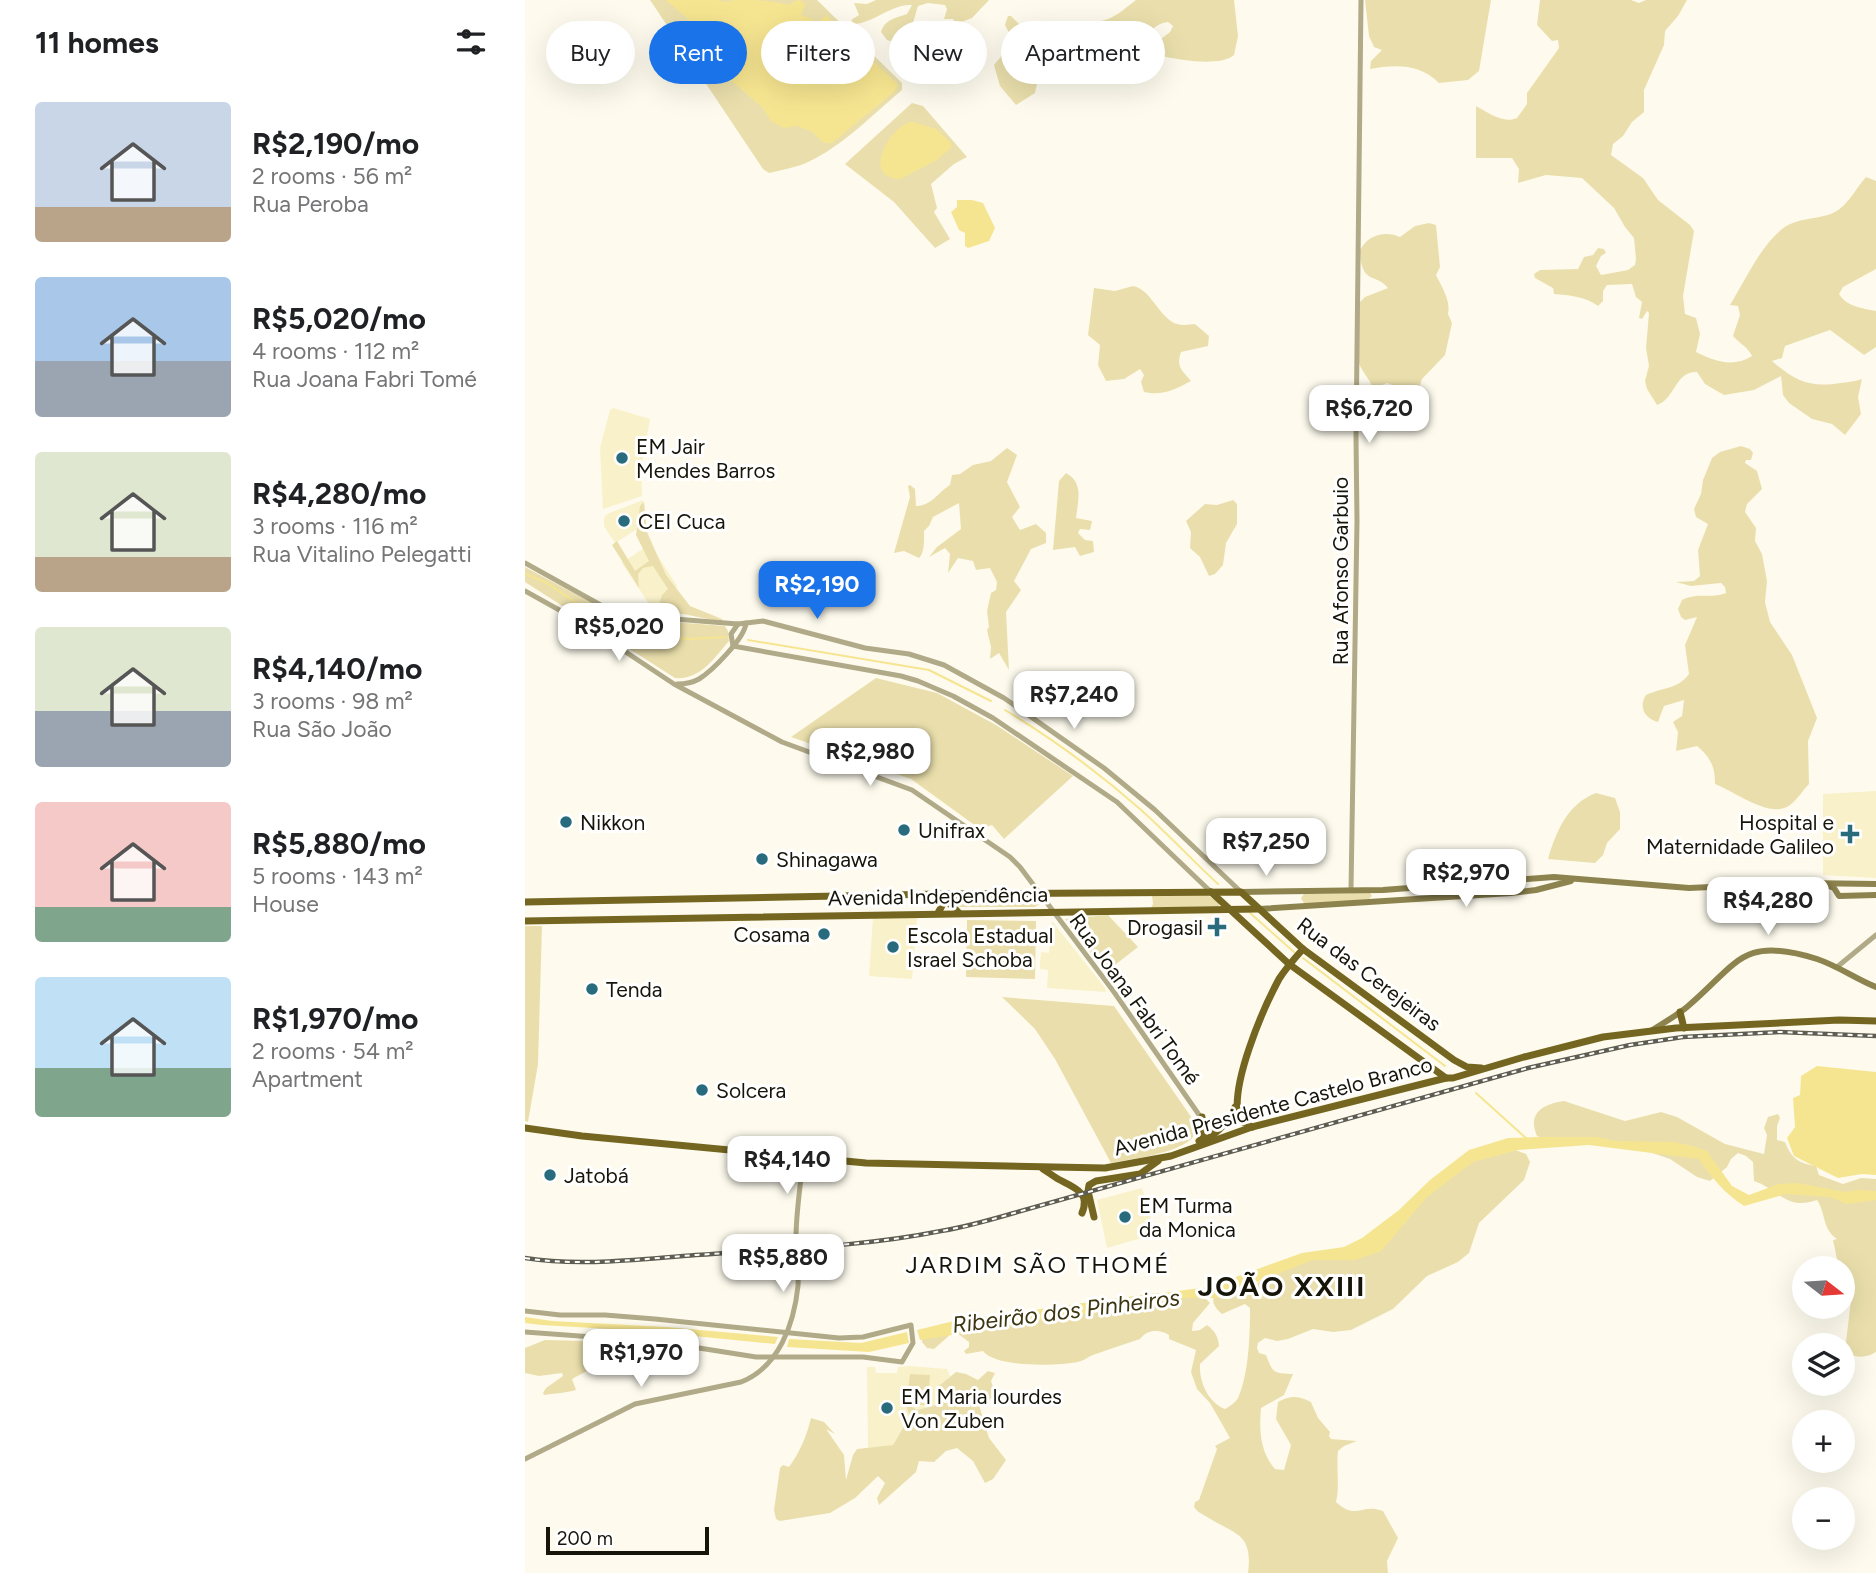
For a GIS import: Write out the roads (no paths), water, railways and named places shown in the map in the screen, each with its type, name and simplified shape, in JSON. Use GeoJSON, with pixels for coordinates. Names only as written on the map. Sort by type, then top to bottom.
{"type":"FeatureCollection","features":[{"type":"Feature","properties":{"kind":"main road","name":"Avenida Independência"},"geometry":{"type":"LineString","coordinates":[[525,902],[940,894],[1361,891],[1554,877],[1689,888],[1818,883],[1876,884]]}},
{"type":"Feature","properties":{"kind":"main road","name":"Avenida Independência"},"geometry":{"type":"LineString","coordinates":[[525,921],[1293,908],[1536,890],[1573,880]]}},
{"type":"Feature","properties":{"kind":"main road"},"geometry":{"type":"LineString","coordinates":[[1818,883],[1834,888],[1839,896],[1876,895]]}},
{"type":"Feature","properties":{"kind":"main road"},"geometry":{"type":"LineString","coordinates":[[1845,896],[1841,892],[1842,887],[1865,884]]}},
{"type":"Feature","properties":{"kind":"main road"},"geometry":{"type":"LineString","coordinates":[[1292,891],[1295,902],[1293,908]]}},
{"type":"Feature","properties":{"kind":"main road"},"geometry":{"type":"LineString","coordinates":[[1302,891],[1299,896],[1303,907]]}},
{"type":"Feature","properties":{"kind":"main road"},"geometry":{"type":"LineString","coordinates":[[1361,891],[1377,895],[1370,901]]}},
{"type":"Feature","properties":{"kind":"main road"},"geometry":{"type":"LineString","coordinates":[[1211,892],[1289,964],[1454,1078],[1454,1060]]}},
{"type":"Feature","properties":{"kind":"main road","name":"Rua das Cerejeiras"},"geometry":{"type":"LineString","coordinates":[[1241,892],[1303,949],[1454,1060],[1470,1068],[1485,1068]]}},
{"type":"Feature","properties":{"kind":"main road"},"geometry":{"type":"LineString","coordinates":[[938,913],[944,902],[940,894]]}},
{"type":"Feature","properties":{"kind":"main road"},"geometry":{"type":"LineString","coordinates":[[957,894],[951,898],[950,904],[959,913]]}},
{"type":"Feature","properties":{"kind":"main road"},"geometry":{"type":"LineString","coordinates":[[1072,894],[1067,898],[1069,907],[1081,911]]}},
{"type":"Feature","properties":{"kind":"main road"},"geometry":{"type":"LineString","coordinates":[[1127,910],[1149,906],[1151,902],[1148,894]]}},
{"type":"Feature","properties":{"kind":"main road"},"geometry":{"type":"LineString","coordinates":[[1252,1127],[1239,1120],[1237,1108],[1246,1057],[1279,979],[1303,949]]}},
{"type":"Feature","properties":{"kind":"main road"},"geometry":{"type":"LineString","coordinates":[[1651,1031],[1678,1013],[1732,963],[1749,954],[1782,950],[1817,959],[1876,986]]}},
{"type":"Feature","properties":{"kind":"main road"},"geometry":{"type":"LineString","coordinates":[[1678,1013],[1684,1028]]}},
{"type":"Feature","properties":{"kind":"main road","name":"Avenida Presidente Castelo Branco"},"geometry":{"type":"LineString","coordinates":[[525,1128],[582,1136],[866,1163],[1105,1168],[1163,1158],[1252,1127],[1454,1078],[1603,1037],[1684,1028],[1839,1020],[1876,1021]]}},
{"type":"Feature","properties":{"kind":"main road"},"geometry":{"type":"LineString","coordinates":[[1194,1147],[1213,1135],[1225,1123],[1238,1097]]}},
{"type":"Feature","properties":{"kind":"main road"},"geometry":{"type":"LineString","coordinates":[[1194,1147],[1204,1137],[1202,1117]]}},
{"type":"Feature","properties":{"kind":"main road"},"geometry":{"type":"LineString","coordinates":[[1208,1143],[1213,1135]]}},
{"type":"Feature","properties":{"kind":"main road"},"geometry":{"type":"LineString","coordinates":[[1094,1217],[1089,1185],[1096,1181],[1140,1174],[1163,1158]]}},
{"type":"Feature","properties":{"kind":"main road"},"geometry":{"type":"LineString","coordinates":[[1043,1168],[1060,1180],[1074,1185],[1081,1192],[1085,1200],[1082,1213]]}},
{"type":"Feature","properties":{"kind":"street","name":"Rua Afonso Garbuio"},"geometry":{"type":"LineString","coordinates":[[1351,890],[1361,0]]}},
{"type":"Feature","properties":{"kind":"street"},"geometry":{"type":"LineString","coordinates":[[525,563],[606,608],[624,615],[738,624],[763,621],[865,648],[926,659],[944,666],[1004,698],[1139,796],[1241,892]]}},
{"type":"Feature","properties":{"kind":"street","name":"Rua Joana Fabri Tomé"},"geometry":{"type":"LineString","coordinates":[[525,591],[579,621],[674,684],[793,747],[842,762],[912,790],[1016,861],[1114,992],[1213,1135]]}},
{"type":"Feature","properties":{"kind":"street"},"geometry":{"type":"LineString","coordinates":[[697,696],[695,687],[698,680],[744,633],[746,623]]}},
{"type":"Feature","properties":{"kind":"street"},"geometry":{"type":"LineString","coordinates":[[733,646],[731,634],[738,624]]}},
{"type":"Feature","properties":{"kind":"street"},"geometry":{"type":"LineString","coordinates":[[733,646],[901,676],[953,696],[993,718],[1117,802],[1211,892]]}},
{"type":"Feature","properties":{"kind":"street"},"geometry":{"type":"LineString","coordinates":[[674,684],[698,680]]}},
{"type":"Feature","properties":{"kind":"street"},"geometry":{"type":"LineString","coordinates":[[1837,967],[1876,936]]}},
{"type":"Feature","properties":{"kind":"street"},"geometry":{"type":"LineString","coordinates":[[1202,1117],[1214,1125],[1225,1123]]}},
{"type":"Feature","properties":{"kind":"street"},"geometry":{"type":"LineString","coordinates":[[525,1459],[635,1404],[741,1382],[759,1373],[776,1356],[785,1335],[798,1285],[796,1237],[803,1157]]}},
{"type":"Feature","properties":{"kind":"street"},"geometry":{"type":"LineString","coordinates":[[525,1311],[560,1315],[605,1315],[785,1335],[851,1338],[911,1328],[913,1343],[902,1362],[863,1357],[755,1357],[661,1342],[525,1332]]}},
{"type":"Feature","properties":{"kind":"water"},"geometry":{"type":"Polygon","coordinates":[[[666,0],[755,0],[788,5],[802,1],[805,5],[801,15],[814,21],[761,21],[761,84],[875,84],[875,63],[889,76],[889,84],[898,85],[895,91],[832,143],[824,143],[811,131],[797,126],[784,128],[771,121],[762,107],[735,84],[747,84],[747,21],[690,21],[666,0]]]}},
{"type":"Feature","properties":{"kind":"water"},"geometry":{"type":"Polygon","coordinates":[[[827,16],[832,21],[820,21],[822,18],[827,16]]]}},
{"type":"Feature","properties":{"kind":"water"},"geometry":{"type":"Polygon","coordinates":[[[912,122],[936,129],[951,143],[951,148],[937,160],[900,179],[888,176],[882,170],[883,150],[896,131],[912,122]]]}},
{"type":"Feature","properties":{"kind":"water"},"geometry":{"type":"Polygon","coordinates":[[[957,200],[983,203],[995,228],[989,241],[968,248],[965,246],[965,233],[959,230],[951,212],[957,207],[957,200]]]}},
{"type":"Feature","properties":{"kind":"water"},"geometry":{"type":"Polygon","coordinates":[[[1817,1066],[1876,1072],[1876,1175],[1838,1178],[1794,1156],[1787,1138],[1795,1127],[1793,1098],[1800,1095],[1801,1076],[1817,1066]]]}},
{"type":"Feature","properties":{"kind":"water","name":"Ribeirão dos Pinheiros"},"geometry":{"type":"Polygon","coordinates":[[[1597,1137],[1616,1141],[1673,1142],[1707,1151],[1732,1186],[1749,1195],[1779,1184],[1797,1183],[1845,1192],[1876,1191],[1876,1200],[1847,1204],[1830,1197],[1786,1194],[1744,1206],[1719,1185],[1699,1159],[1589,1145],[1518,1150],[1473,1162],[1427,1197],[1381,1251],[1355,1260],[1312,1260],[1218,1298],[1186,1298],[920,1340],[917,1330],[958,1320],[1208,1287],[1302,1253],[1344,1247],[1362,1238],[1399,1210],[1430,1180],[1469,1150],[1508,1138],[1597,1137]]]}},
{"type":"Feature","properties":{"kind":"water"},"geometry":{"type":"Polygon","coordinates":[[[525,1317],[778,1337],[775,1344],[644,1331],[541,1325],[525,1323],[525,1317]]]}},
{"type":"Feature","properties":{"kind":"water"},"geometry":{"type":"Polygon","coordinates":[[[907,1332],[909,1343],[869,1352],[787,1347],[789,1339],[861,1343],[907,1332]]]}},
{"type":"Feature","properties":{"kind":"waterway"},"geometry":{"type":"LineString","coordinates":[[525,574],[547,583],[609,625],[625,630],[688,639],[726,637]]}},
{"type":"Feature","properties":{"kind":"waterway"},"geometry":{"type":"LineString","coordinates":[[748,640],[929,670],[991,701]]}},
{"type":"Feature","properties":{"kind":"waterway"},"geometry":{"type":"LineString","coordinates":[[1005,710],[1058,744],[1108,782],[1150,818],[1218,884]]}},
{"type":"Feature","properties":{"kind":"waterway"},"geometry":{"type":"LineString","coordinates":[[1250,913],[1294,952]]}},
{"type":"Feature","properties":{"kind":"waterway"},"geometry":{"type":"LineString","coordinates":[[1303,958],[1445,1066]]}},
{"type":"Feature","properties":{"kind":"waterway"},"geometry":{"type":"LineString","coordinates":[[1476,1093],[1527,1139]]}},
{"type":"Feature","properties":{"kind":"railway"},"geometry":{"type":"LineString","coordinates":[[525,1258],[567,1262],[611,1261],[881,1241],[987,1221],[1528,1068],[1630,1045],[1683,1037],[1780,1032],[1876,1036]]}},
{"type":"Feature","properties":{"kind":"place","name":"EM Jair Mendes Barros"},"geometry":{"type":"Point","coordinates":[622,458]}},
{"type":"Feature","properties":{"kind":"place","name":"CEI Cuca"},"geometry":{"type":"Point","coordinates":[624,521]}},
{"type":"Feature","properties":{"kind":"place","name":"Nikkon"},"geometry":{"type":"Point","coordinates":[566,822]}},
{"type":"Feature","properties":{"kind":"place","name":"Unifrax"},"geometry":{"type":"Point","coordinates":[904,830]}},
{"type":"Feature","properties":{"kind":"place","name":"Hospital e Maternidade Galileo"},"geometry":{"type":"Point","coordinates":[1850,834]}},
{"type":"Feature","properties":{"kind":"place","name":"Shinagawa"},"geometry":{"type":"Point","coordinates":[762,859]}},
{"type":"Feature","properties":{"kind":"place","name":"Drogasil"},"geometry":{"type":"Point","coordinates":[1217,927]}},
{"type":"Feature","properties":{"kind":"place","name":"Cosama"},"geometry":{"type":"Point","coordinates":[824,934]}},
{"type":"Feature","properties":{"kind":"place","name":"Escola Estadual Israel Schoba"},"geometry":{"type":"Point","coordinates":[893,947]}},
{"type":"Feature","properties":{"kind":"place","name":"Tenda"},"geometry":{"type":"Point","coordinates":[592,989]}},
{"type":"Feature","properties":{"kind":"place","name":"Solcera"},"geometry":{"type":"Point","coordinates":[702,1090]}},
{"type":"Feature","properties":{"kind":"place","name":"Jatobá"},"geometry":{"type":"Point","coordinates":[550,1175]}},
{"type":"Feature","properties":{"kind":"place","name":"EM Turma da Monica"},"geometry":{"type":"Point","coordinates":[1125,1217]}},
{"type":"Feature","properties":{"kind":"place","name":"EM Maria lourdes Von Zuben"},"geometry":{"type":"Point","coordinates":[887,1408]}},
{"type":"Feature","properties":{"kind":"district","name":"JARDIM SÃO THOMÉ"},"geometry":{"type":"Point","coordinates":[1038,1264]}},
{"type":"Feature","properties":{"kind":"district","name":"JOÃO XXIII"},"geometry":{"type":"Point","coordinates":[1282,1286]}}]}
